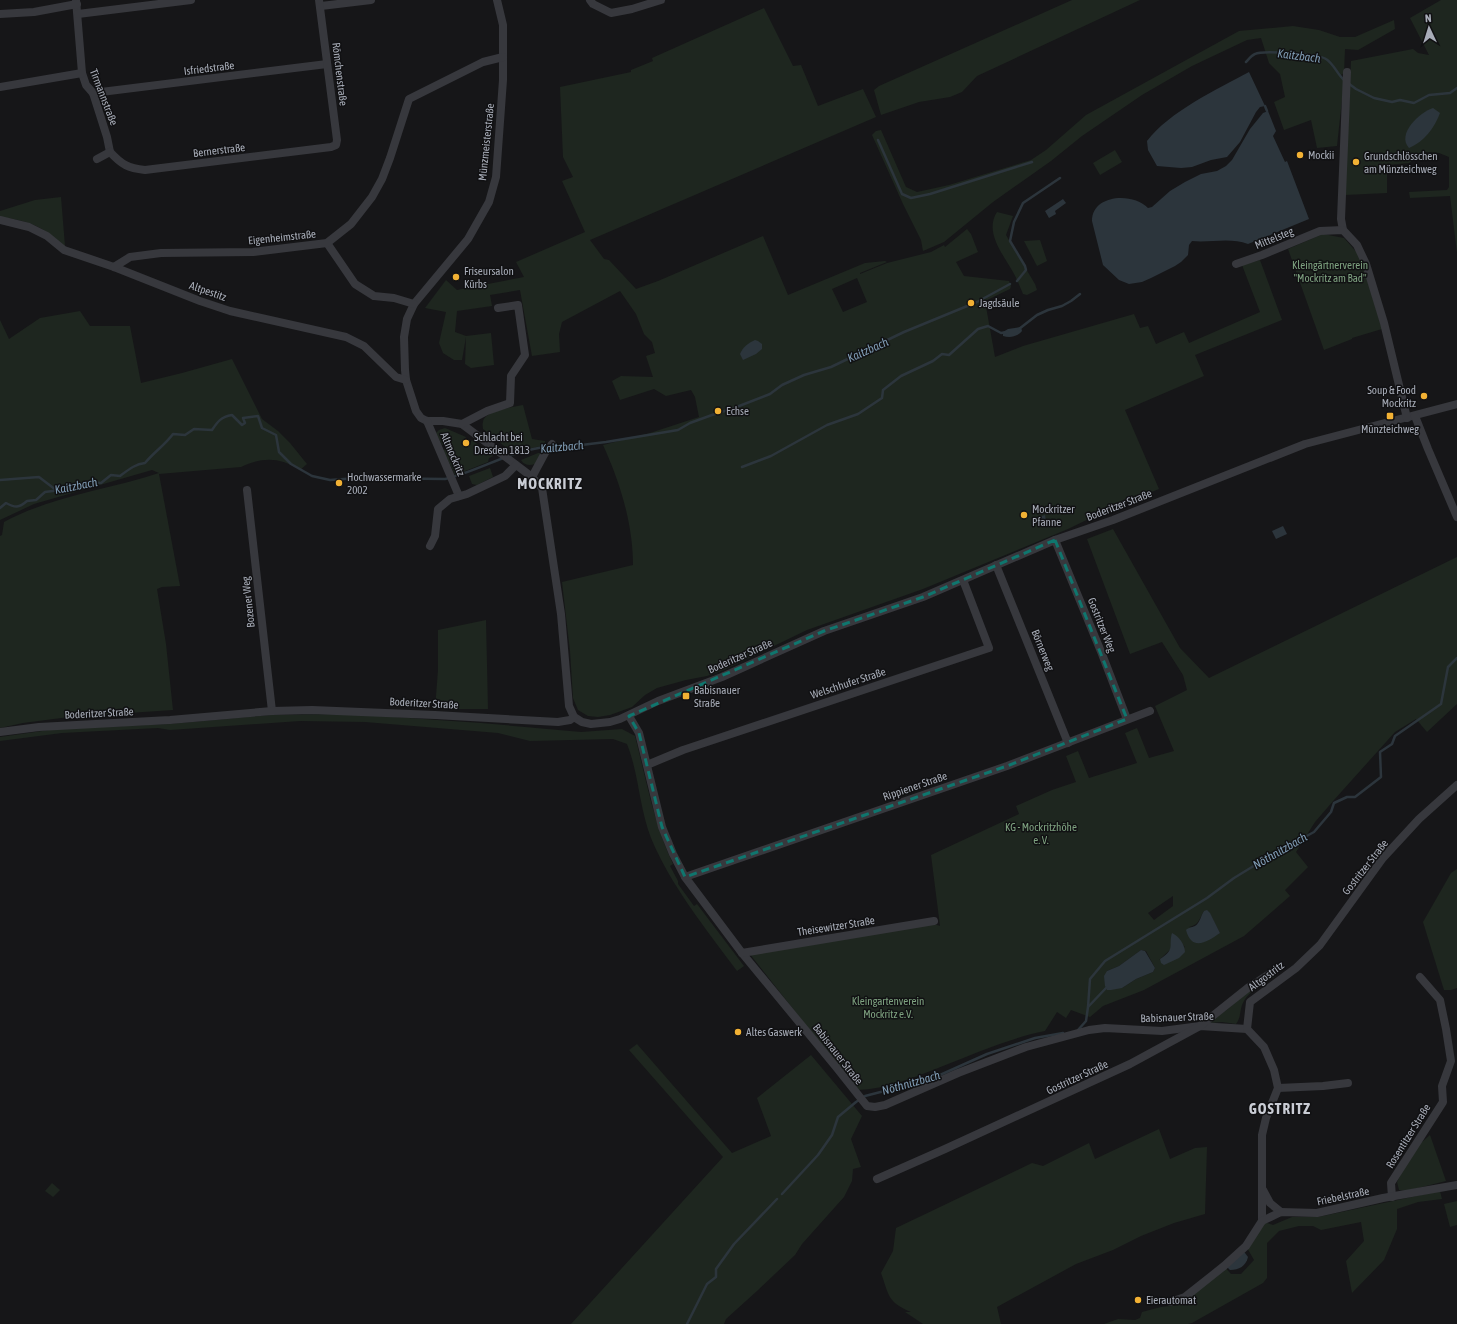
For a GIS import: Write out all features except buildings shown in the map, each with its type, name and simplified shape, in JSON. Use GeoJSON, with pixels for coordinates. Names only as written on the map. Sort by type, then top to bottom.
{"type":"FeatureCollection","features":[{"type":"Feature","properties":{"kind":"street"},"geometry":{"type":"LineString","coordinates":[[78,14],[191,0]]}},
{"type":"Feature","properties":{"kind":"street"},"geometry":{"type":"LineString","coordinates":[[320,3],[371,0]]}},
{"type":"Feature","properties":{"kind":"street","name":"Münzmeisterstraße"},"geometry":{"type":"LineString","coordinates":[[406,380],[404,337],[407,319],[414,304],[468,239],[489,202],[496,177],[503,57],[503,25],[497,0]]}},
{"type":"Feature","properties":{"kind":"street"},"geometry":{"type":"LineString","coordinates":[[590,0],[593,4],[611,13],[632,9],[661,0]]}},
{"type":"Feature","properties":{"kind":"street"},"geometry":{"type":"LineString","coordinates":[[0,14],[34,12],[76,2]]}},
{"type":"Feature","properties":{"kind":"street","name":"Tirmannstraße"},"geometry":{"type":"LineString","coordinates":[[76,2],[82,73],[86,85],[93,93],[107,137],[110,152]]}},
{"type":"Feature","properties":{"kind":"street","name":"Römchenstraße"},"geometry":{"type":"LineString","coordinates":[[320,3],[337,140],[336,145]]}},
{"type":"Feature","properties":{"kind":"street","name":"Eigenheimstraße"},"geometry":{"type":"LineString","coordinates":[[114,267],[130,257],[161,253],[253,252],[327,243],[351,224],[372,197],[382,179],[409,100],[483,62],[503,57]]}},
{"type":"Feature","properties":{"kind":"street","name":"Isfriedstraße"},"geometry":{"type":"LineString","coordinates":[[93,93],[327,64]]}},
{"type":"Feature","properties":{"kind":"street"},"geometry":{"type":"LineString","coordinates":[[1347,72],[1341,219],[1343,230],[1357,245],[1366,264],[1384,323],[1407,418]]}},
{"type":"Feature","properties":{"kind":"street"},"geometry":{"type":"LineString","coordinates":[[0,87],[82,73]]}},
{"type":"Feature","properties":{"kind":"street","name":"Bernerstraße"},"geometry":{"type":"LineString","coordinates":[[110,152],[119,162],[130,168],[145,170],[336,145]]}},
{"type":"Feature","properties":{"kind":"street"},"geometry":{"type":"LineString","coordinates":[[97,159],[110,152]]}},
{"type":"Feature","properties":{"kind":"street","name":"Altpestitz"},"geometry":{"type":"LineString","coordinates":[[0,220],[29,227],[47,236],[64,250],[114,267],[200,301],[230,311],[346,336],[364,346],[396,377],[406,380]]}},
{"type":"Feature","properties":{"kind":"street","name":"Mittelsteg"},"geometry":{"type":"LineString","coordinates":[[1236,264],[1262,256],[1320,231],[1343,230]]}},
{"type":"Feature","properties":{"kind":"street"},"geometry":{"type":"LineString","coordinates":[[327,243],[355,284],[374,296],[394,298],[414,304]]}},
{"type":"Feature","properties":{"kind":"street","name":"Altmockritz"},"geometry":{"type":"LineString","coordinates":[[462,424],[487,411],[510,403],[511,376],[525,356],[518,304],[498,308]]}},
{"type":"Feature","properties":{"kind":"street","name":"Altmockritz"},"geometry":{"type":"LineString","coordinates":[[406,380],[416,411],[421,418],[427,421],[443,420],[462,424],[532,477],[542,488],[561,614],[567,697],[570,711],[574,717]]}},
{"type":"Feature","properties":{"kind":"street","name":"Boderitzer Straße"},"geometry":{"type":"LineString","coordinates":[[0,732],[39,727],[170,720],[272,711],[312,710],[435,714],[558,722],[570,720],[574,717],[582,722],[591,724],[610,722],[629,716],[658,701],[722,677],[824,631],[923,597],[1055,540],[1113,520],[1305,444],[1457,404]]}},
{"type":"Feature","properties":{"kind":"street"},"geometry":{"type":"LineString","coordinates":[[1415,416],[1457,516]]}},
{"type":"Feature","properties":{"kind":"street","name":"Altmockritz"},"geometry":{"type":"LineString","coordinates":[[427,421],[459,496]]}},
{"type":"Feature","properties":{"kind":"street"},"geometry":{"type":"LineString","coordinates":[[532,477],[550,447]]}},
{"type":"Feature","properties":{"kind":"street"},"geometry":{"type":"LineString","coordinates":[[430,546],[435,536],[438,509],[450,499],[467,494],[505,476],[516,465]]}},
{"type":"Feature","properties":{"kind":"street","name":"Bozener Weg"},"geometry":{"type":"LineString","coordinates":[[247,490],[272,711]]}},
{"type":"Feature","properties":{"kind":"street","name":"Gostritzer Weg"},"geometry":{"type":"LineString","coordinates":[[1055,540],[1127,719]]}},
{"type":"Feature","properties":{"kind":"street","name":"Börnerweg"},"geometry":{"type":"LineString","coordinates":[[996,565],[1068,743]]}},
{"type":"Feature","properties":{"kind":"street","name":"Welschhufer Straße"},"geometry":{"type":"LineString","coordinates":[[647,765],[683,750],[989,648],[963,580]]}},
{"type":"Feature","properties":{"kind":"street","name":"Rippiener Straße"},"geometry":{"type":"LineString","coordinates":[[685,878],[1000,768],[1150,711]]}},
{"type":"Feature","properties":{"kind":"street","name":"Babisnauer Straße"},"geometry":{"type":"LineString","coordinates":[[629,716],[639,733],[662,827],[685,878],[742,953],[867,1106],[875,1107],[885,1105],[958,1073],[1019,1049],[1089,1030],[1105,1028],[1162,1031],[1200,1026],[1247,1029]]}},
{"type":"Feature","properties":{"kind":"street","name":"Gostritzer Straße"},"geometry":{"type":"LineString","coordinates":[[1296,968],[1320,945],[1383,858],[1418,819],[1457,784]]}},
{"type":"Feature","properties":{"kind":"street","name":"Theisewitzer Straße"},"geometry":{"type":"LineString","coordinates":[[742,953],[934,921]]}},
{"type":"Feature","properties":{"kind":"street","name":"Altgostritz"},"geometry":{"type":"LineString","coordinates":[[1247,1029],[1250,1002],[1296,968]]}},
{"type":"Feature","properties":{"kind":"street","name":"Gostritzer Straße"},"geometry":{"type":"LineString","coordinates":[[877,1179],[1124,1068],[1200,1026],[1249,987],[1274,971]]}},
{"type":"Feature","properties":{"kind":"street","name":"Rosentitzer Straße"},"geometry":{"type":"LineString","coordinates":[[1392,1197],[1391,1183],[1442,1102],[1442,1086],[1451,1061],[1440,1000],[1420,977]]}},
{"type":"Feature","properties":{"kind":"street"},"geometry":{"type":"LineString","coordinates":[[1170,1302],[1185,1297],[1224,1266],[1246,1246],[1262,1221],[1262,1135],[1266,1118],[1278,1088],[1274,1070],[1264,1047],[1247,1029]]}},
{"type":"Feature","properties":{"kind":"street"},"geometry":{"type":"LineString","coordinates":[[1278,1088],[1323,1086],[1348,1083]]}},
{"type":"Feature","properties":{"kind":"street","name":"Friebelstraße"},"geometry":{"type":"LineString","coordinates":[[1262,1221],[1281,1212],[1317,1213],[1457,1185]]}},
{"type":"Feature","properties":{"kind":"street"},"geometry":{"type":"LineString","coordinates":[[1262,1188],[1270,1203],[1281,1212]]}},
{"type":"Feature","properties":{"kind":"highlighted area"},"geometry":{"type":"Polygon","coordinates":[[[1055,540],[1127,719],[1007,766],[685,877],[662,827],[639,733],[629,716],[824,631],[923,597],[1055,540]]]}},
{"type":"Feature","properties":{"kind":"green space"},"geometry":{"type":"Polygon","coordinates":[[[1072,0],[1140,0],[977,76],[962,92],[950,97],[919,102],[881,115],[874,90],[879,86],[1072,0]]]}},
{"type":"Feature","properties":{"kind":"green space"},"geometry":{"type":"Polygon","coordinates":[[[1441,0],[1457,0],[1457,253],[1450,196],[1410,198],[1409,192],[1447,190],[1449,187],[1449,157],[1439,153],[1425,152],[1409,163],[1387,165],[1387,193],[1345,195],[1351,61],[1413,49],[1418,53],[1429,55],[1410,18],[1441,0]]]}},
{"type":"Feature","properties":{"kind":"green space"},"geometry":{"type":"Polygon","coordinates":[[[764,8],[793,66],[801,65],[818,106],[863,89],[876,117],[590,240],[604,259],[609,260],[636,289],[763,236],[788,295],[865,263],[887,262],[860,274],[887,263],[931,252],[944,245],[945,247],[967,229],[971,234],[978,252],[956,262],[964,276],[1009,281],[1011,286],[1010,289],[985,301],[995,357],[1023,346],[1134,314],[1140,328],[1148,326],[1156,344],[1184,332],[1189,343],[1260,312],[1242,265],[1260,260],[1282,320],[1195,355],[1204,376],[1125,410],[1159,489],[1105,511],[1068,529],[923,589],[807,630],[724,670],[707,676],[657,688],[645,695],[632,707],[610,715],[598,717],[588,716],[578,710],[573,698],[570,651],[562,582],[633,565],[631,534],[628,519],[620,488],[603,445],[650,433],[699,417],[695,397],[691,390],[666,396],[654,389],[620,400],[612,381],[621,376],[653,377],[646,356],[655,353],[652,342],[644,334],[636,314],[620,291],[562,322],[559,334],[560,352],[532,356],[520,290],[490,295],[492,306],[457,311],[455,332],[466,336],[491,333],[494,365],[471,368],[465,364],[466,337],[462,360],[454,360],[443,353],[439,343],[446,312],[425,308],[446,280],[457,290],[524,277],[516,262],[585,232],[562,181],[573,177],[563,157],[560,87],[631,72],[631,70],[653,61],[652,58],[764,8]],[[857,278],[832,289],[843,312],[867,302],[857,278]]]}},
{"type":"Feature","properties":{"kind":"green space"},"geometry":{"type":"Polygon","coordinates":[[[1394,20],[1395,29],[1358,50],[1345,49],[1344,73],[1341,75],[1344,81],[1337,146],[1317,148],[1311,120],[1284,130],[1274,102],[1285,97],[1280,74],[1269,63],[1261,38],[1247,40],[1192,66],[1142,95],[1082,136],[1051,161],[993,202],[944,242],[923,251],[921,240],[872,135],[876,131],[881,130],[906,187],[917,192],[949,185],[1031,160],[1046,150],[1086,115],[1239,31],[1293,26],[1319,30],[1340,37],[1355,37],[1394,20]]]}},
{"type":"Feature","properties":{"kind":"green space"},"geometry":{"type":"Polygon","coordinates":[[[1115,150],[1122,162],[1100,175],[1093,163],[1115,150]]]}},
{"type":"Feature","properties":{"kind":"green space"},"geometry":{"type":"Polygon","coordinates":[[[61,197],[65,246],[42,229],[20,220],[0,217],[0,211],[35,200],[61,197]]]}},
{"type":"Feature","properties":{"kind":"green space"},"geometry":{"type":"Polygon","coordinates":[[[997,212],[1013,216],[1006,235],[1035,284],[1037,290],[1027,295],[1023,294],[996,243],[993,227],[997,212]]]}},
{"type":"Feature","properties":{"kind":"green space","name":"Kleingärtnerverein \"Mockritz am Bad\""},"geometry":{"type":"Polygon","coordinates":[[[1323,234],[1344,238],[1360,256],[1382,329],[1352,338],[1324,350],[1288,249],[1323,234]]]}},
{"type":"Feature","properties":{"kind":"green space"},"geometry":{"type":"Polygon","coordinates":[[[1040,240],[1047,261],[1037,266],[1024,241],[1040,240]]]}},
{"type":"Feature","properties":{"kind":"green space"},"geometry":{"type":"Polygon","coordinates":[[[80,311],[90,326],[130,326],[141,383],[232,359],[262,419],[278,431],[290,443],[307,464],[300,470],[278,461],[264,460],[256,461],[241,467],[159,474],[180,586],[162,587],[157,589],[166,644],[173,710],[69,717],[23,723],[0,728],[0,536],[2,535],[4,522],[41,506],[159,473],[152,470],[34,504],[0,520],[0,320],[9,339],[40,318],[80,311]]]}},
{"type":"Feature","properties":{"kind":"green space"},"geometry":{"type":"Polygon","coordinates":[[[523,405],[532,439],[545,441],[546,445],[523,450],[519,448],[509,450],[483,429],[483,422],[488,415],[493,412],[523,405]]]}},
{"type":"Feature","properties":{"kind":"green space"},"geometry":{"type":"Polygon","coordinates":[[[445,428],[466,437],[463,443],[467,447],[472,440],[493,456],[489,458],[488,462],[455,475],[443,450],[449,448],[449,444],[442,445],[436,433],[445,428]]]}},
{"type":"Feature","properties":{"kind":"green space"},"geometry":{"type":"Polygon","coordinates":[[[538,453],[542,453],[535,464],[527,465],[521,460],[538,453]]]}},
{"type":"Feature","properties":{"kind":"green space"},"geometry":{"type":"Polygon","coordinates":[[[490,468],[493,477],[477,485],[472,484],[469,476],[490,468]]]}},
{"type":"Feature","properties":{"kind":"green space"},"geometry":{"type":"Polygon","coordinates":[[[1113,529],[1180,648],[1209,678],[1457,557],[1457,704],[1427,732],[1416,719],[1395,732],[1315,822],[1296,852],[1308,867],[1285,890],[1290,896],[1244,936],[1144,990],[1103,1006],[1090,1017],[1071,1010],[1066,1018],[1057,1012],[1045,1031],[1006,1042],[901,1082],[857,1090],[749,953],[934,924],[940,926],[931,855],[1019,814],[1016,806],[1052,790],[1076,782],[1066,756],[1078,751],[1089,778],[1137,763],[1125,733],[1137,728],[1149,758],[1174,751],[1155,706],[1187,690],[1183,675],[1162,642],[1130,654],[1087,539],[1113,529]],[[1173,896],[1148,913],[1154,920],[1173,906],[1173,896]],[[1204,911],[1197,923],[1189,927],[1220,933],[1210,914],[1204,911]],[[1172,943],[1171,949],[1159,960],[1185,947],[1181,943],[1172,943]],[[1141,950],[1119,966],[1107,971],[1122,988],[1136,979],[1153,972],[1155,968],[1146,951],[1141,950]]]}},
{"type":"Feature","properties":{"kind":"green space"},"geometry":{"type":"Polygon","coordinates":[[[486,620],[488,709],[435,709],[438,670],[438,630],[486,620]]]}},
{"type":"Feature","properties":{"kind":"green space"},"geometry":{"type":"Polygon","coordinates":[[[351,714],[581,732],[622,729],[635,736],[656,817],[666,849],[673,864],[670,866],[678,881],[678,884],[694,906],[697,904],[744,966],[737,971],[690,907],[659,856],[647,826],[634,767],[627,744],[613,739],[530,741],[498,733],[365,722],[300,721],[170,730],[158,728],[62,733],[0,741],[0,737],[56,729],[170,724],[271,715],[351,714]]]}},
{"type":"Feature","properties":{"kind":"green space"},"geometry":{"type":"Polygon","coordinates":[[[1457,869],[1457,988],[1444,990],[1423,922],[1451,873],[1457,869]]]}},
{"type":"Feature","properties":{"kind":"green space"},"geometry":{"type":"Polygon","coordinates":[[[1275,975],[1276,976],[1246,997],[1242,1004],[1236,1024],[1222,1022],[1210,1023],[1210,1021],[1228,1009],[1247,992],[1275,975]]]}},
{"type":"Feature","properties":{"kind":"green space"},"geometry":{"type":"Polygon","coordinates":[[[637,1044],[732,1153],[771,1136],[757,1098],[811,1055],[862,1116],[851,1139],[861,1167],[853,1169],[852,1181],[844,1197],[802,1244],[795,1255],[726,1319],[724,1324],[571,1324],[723,1157],[629,1050],[637,1044]]]}},
{"type":"Feature","properties":{"kind":"green space"},"geometry":{"type":"Polygon","coordinates":[[[1159,1129],[1170,1159],[1195,1148],[1207,1147],[1205,1214],[1174,1223],[1141,1236],[1113,1250],[1076,1264],[997,1307],[1001,1324],[923,1324],[905,1312],[911,1312],[897,1305],[890,1297],[881,1273],[893,1251],[896,1228],[1032,1163],[1043,1166],[1089,1143],[1095,1159],[1159,1129]]]}},
{"type":"Feature","properties":{"kind":"green space"},"geometry":{"type":"Polygon","coordinates":[[[1430,1135],[1446,1181],[1406,1191],[1399,1190],[1397,1182],[1413,1150],[1430,1135]]]}},
{"type":"Feature","properties":{"kind":"green space"},"geometry":{"type":"Polygon","coordinates":[[[52,1183],[60,1190],[53,1197],[45,1191],[52,1183]]]}},
{"type":"Feature","properties":{"kind":"green space"},"geometry":{"type":"Polygon","coordinates":[[[1440,1191],[1442,1199],[1418,1202],[1397,1209],[1397,1229],[1384,1260],[1352,1293],[1346,1261],[1364,1241],[1361,1222],[1321,1230],[1313,1226],[1299,1226],[1279,1231],[1267,1243],[1267,1278],[1263,1283],[1192,1323],[1104,1324],[1118,1319],[1135,1320],[1140,1318],[1142,1312],[1161,1307],[1180,1305],[1186,1301],[1185,1297],[1224,1266],[1231,1274],[1241,1274],[1254,1260],[1246,1246],[1262,1221],[1273,1225],[1292,1217],[1318,1217],[1440,1191]]]}},
{"type":"Feature","properties":{"kind":"green space"},"geometry":{"type":"Polygon","coordinates":[[[1457,1201],[1457,1225],[1450,1227],[1444,1204],[1457,1201]]]}},
{"type":"Feature","properties":{"kind":"shaded area"},"geometry":{"type":"Polygon","coordinates":[[[1249,72],[1265,106],[1260,107],[1256,112],[1240,142],[1227,157],[1211,160],[1192,167],[1181,168],[1157,166],[1148,150],[1147,141],[1156,130],[1194,102],[1249,72]]]}},
{"type":"Feature","properties":{"kind":"shaded area"},"geometry":{"type":"Polygon","coordinates":[[[1433,108],[1440,113],[1435,124],[1424,138],[1409,148],[1405,136],[1407,130],[1416,119],[1433,108]]]}},
{"type":"Feature","properties":{"kind":"shaded area"},"geometry":{"type":"Polygon","coordinates":[[[1268,111],[1276,131],[1273,136],[1285,162],[1287,161],[1309,219],[1248,244],[1234,241],[1192,241],[1189,245],[1188,255],[1181,262],[1142,282],[1129,284],[1119,280],[1103,265],[1092,221],[1094,212],[1099,205],[1114,198],[1124,198],[1133,199],[1148,208],[1152,207],[1170,191],[1185,182],[1201,174],[1217,171],[1226,166],[1232,160],[1250,129],[1263,113],[1268,111]]]}},
{"type":"Feature","properties":{"kind":"shaded area"},"geometry":{"type":"Polygon","coordinates":[[[1063,199],[1066,203],[1055,211],[1056,214],[1049,218],[1045,211],[1063,199]]]}},
{"type":"Feature","properties":{"kind":"shaded area"},"geometry":{"type":"Polygon","coordinates":[[[1021,327],[1022,331],[1016,336],[1003,336],[1003,332],[1008,329],[1021,327]]]}},
{"type":"Feature","properties":{"kind":"shaded area"},"geometry":{"type":"Polygon","coordinates":[[[755,340],[762,344],[762,349],[756,354],[743,360],[740,354],[741,352],[750,342],[755,340]]]}},
{"type":"Feature","properties":{"kind":"shaded area"},"geometry":{"type":"Polygon","coordinates":[[[1045,515],[1046,521],[1034,525],[1032,519],[1045,515]]]}},
{"type":"Feature","properties":{"kind":"shaded area"},"geometry":{"type":"Polygon","coordinates":[[[1283,526],[1287,534],[1276,539],[1272,531],[1283,526]]]}},
{"type":"Feature","properties":{"kind":"shaded area"},"geometry":{"type":"Polygon","coordinates":[[[1207,910],[1220,933],[1205,942],[1196,943],[1192,941],[1186,930],[1197,925],[1204,911],[1207,910]]]}},
{"type":"Feature","properties":{"kind":"shaded area"},"geometry":{"type":"Polygon","coordinates":[[[1172,933],[1181,941],[1185,952],[1179,958],[1164,965],[1161,963],[1160,959],[1170,950],[1172,933]]]}},
{"type":"Feature","properties":{"kind":"shaded area"},"geometry":{"type":"Polygon","coordinates":[[[1141,950],[1145,951],[1155,968],[1153,972],[1136,979],[1122,988],[1107,990],[1104,976],[1107,971],[1119,966],[1141,950]]]}},
{"type":"Feature","properties":{"kind":"shaded area"},"geometry":{"type":"Polygon","coordinates":[[[1242,1252],[1248,1257],[1246,1263],[1239,1268],[1230,1270],[1227,1267],[1242,1252]]]}},
{"type":"Feature","properties":{"kind":"waterway","name":"Kaitzbach"},"geometry":{"type":"LineString","coordinates":[[1246,62],[1251,56],[1268,52],[1302,54],[1321,57],[1329,61],[1344,80]]}},
{"type":"Feature","properties":{"kind":"waterway","name":"Kaitzbach"},"geometry":{"type":"LineString","coordinates":[[1348,83],[1374,98],[1392,102],[1400,100],[1414,103],[1429,95],[1450,93],[1457,88]]}},
{"type":"Feature","properties":{"kind":"waterway"},"geometry":{"type":"LineString","coordinates":[[1265,106],[1267,111]]}},
{"type":"Feature","properties":{"kind":"waterway"},"geometry":{"type":"LineString","coordinates":[[878,140],[902,194],[911,198],[930,194],[1032,162]]}},
{"type":"Feature","properties":{"kind":"waterway","name":"Kaitzbach"},"geometry":{"type":"LineString","coordinates":[[1017,281],[1026,270],[1010,241],[1014,222],[1023,203],[1060,178]]}},
{"type":"Feature","properties":{"kind":"waterway","name":"Kaitzbach"},"geometry":{"type":"LineString","coordinates":[[552,447],[606,442],[678,430],[690,423],[770,394],[782,385],[804,375],[831,367],[904,332],[977,302],[1010,284]]}},
{"type":"Feature","properties":{"kind":"waterway"},"geometry":{"type":"LineString","coordinates":[[1019,329],[1037,315],[1062,306],[1080,294]]}},
{"type":"Feature","properties":{"kind":"waterway"},"geometry":{"type":"LineString","coordinates":[[742,467],[771,456],[827,425],[858,414],[882,398],[883,390],[901,376],[933,361],[942,354],[949,355],[978,329],[988,326],[1001,333],[1007,332]]}},
{"type":"Feature","properties":{"kind":"waterway","name":"Kaitzbach"},"geometry":{"type":"LineString","coordinates":[[0,508],[6,503],[12,506],[22,505],[27,501],[36,500],[45,492],[68,489],[86,482],[101,483],[111,475],[120,476],[135,466],[145,463],[167,442],[173,434],[185,435],[194,429],[212,430],[220,420],[232,415],[242,425],[245,423],[243,418],[258,416],[262,428],[276,435],[279,452],[291,464],[312,476],[330,480],[358,478],[445,479],[508,456],[547,447]]}},
{"type":"Feature","properties":{"kind":"waterway"},"geometry":{"type":"LineString","coordinates":[[0,480],[39,477],[56,490]]}},
{"type":"Feature","properties":{"kind":"waterway","name":"Nöthnitzbach"},"geometry":{"type":"LineString","coordinates":[[1088,1007],[1090,979],[1105,961],[1207,898],[1234,878],[1314,832],[1331,812],[1334,803],[1347,797],[1355,797],[1381,777],[1380,752],[1392,744],[1395,736],[1441,704],[1448,667],[1457,658]]}},
{"type":"Feature","properties":{"kind":"waterway","name":"Nöthnitzbach"},"geometry":{"type":"LineString","coordinates":[[1078,1030],[1086,1021],[1088,1007],[1106,988]]}},
{"type":"Feature","properties":{"kind":"waterway","name":"Nöthnitzbach"},"geometry":{"type":"LineString","coordinates":[[782,1194],[818,1155],[832,1135],[838,1117],[865,1096],[931,1079],[987,1054],[1035,1038],[1063,1033]]}},
{"type":"Feature","properties":{"kind":"waterway","name":"Nöthnitzbach"},"geometry":{"type":"LineString","coordinates":[[687,1324],[707,1284],[716,1277],[716,1269],[734,1244],[777,1199]]}},
{"type":"Feature","properties":{"kind":"place","name":"Mockii"},"geometry":{"type":"Point","coordinates":[1300,155]}},
{"type":"Feature","properties":{"kind":"place","name":"Grundschlösschen am Münzteichweg"},"geometry":{"type":"Point","coordinates":[1356,162]}},
{"type":"Feature","properties":{"kind":"place","name":"Friseursalon Kürbs"},"geometry":{"type":"Point","coordinates":[456,277]}},
{"type":"Feature","properties":{"kind":"place","name":"Jagdsäule"},"geometry":{"type":"Point","coordinates":[971,303]}},
{"type":"Feature","properties":{"kind":"place","name":"Soup & Food Mockritz"},"geometry":{"type":"Point","coordinates":[1424,396]}},
{"type":"Feature","properties":{"kind":"place","name":"Echse"},"geometry":{"type":"Point","coordinates":[718,411]}},
{"type":"Feature","properties":{"kind":"place","name":"Münzteichweg"},"geometry":{"type":"Point","coordinates":[1390,416]}},
{"type":"Feature","properties":{"kind":"place","name":"Schlacht bei Dresden 1813"},"geometry":{"type":"Point","coordinates":[466,443]}},
{"type":"Feature","properties":{"kind":"place","name":"Hochwassermarke 2002"},"geometry":{"type":"Point","coordinates":[339,483]}},
{"type":"Feature","properties":{"kind":"place","name":"Mockritzer Pfanne"},"geometry":{"type":"Point","coordinates":[1024,515]}},
{"type":"Feature","properties":{"kind":"place","name":"Babisnauer Straße"},"geometry":{"type":"Point","coordinates":[686,696]}},
{"type":"Feature","properties":{"kind":"place","name":"Altes Gaswerk"},"geometry":{"type":"Point","coordinates":[738,1032]}},
{"type":"Feature","properties":{"kind":"place","name":"Eierautomat"},"geometry":{"type":"Point","coordinates":[1138,1300]}},
{"type":"Feature","properties":{"kind":"district","name":"MOCKRITZ"},"geometry":{"type":"Point","coordinates":[550,483]}},
{"type":"Feature","properties":{"kind":"district","name":"GOSTRITZ"},"geometry":{"type":"Point","coordinates":[1280,1108]}},
{"type":"Feature","properties":{"kind":"park label","name":"KG - Mockritzhöhe e. V."},"geometry":{"type":"Point","coordinates":[1041,833]}},
{"type":"Feature","properties":{"kind":"park label","name":"Kleingartenverein Mockritz e.V."},"geometry":{"type":"Point","coordinates":[888,1007]}}]}
